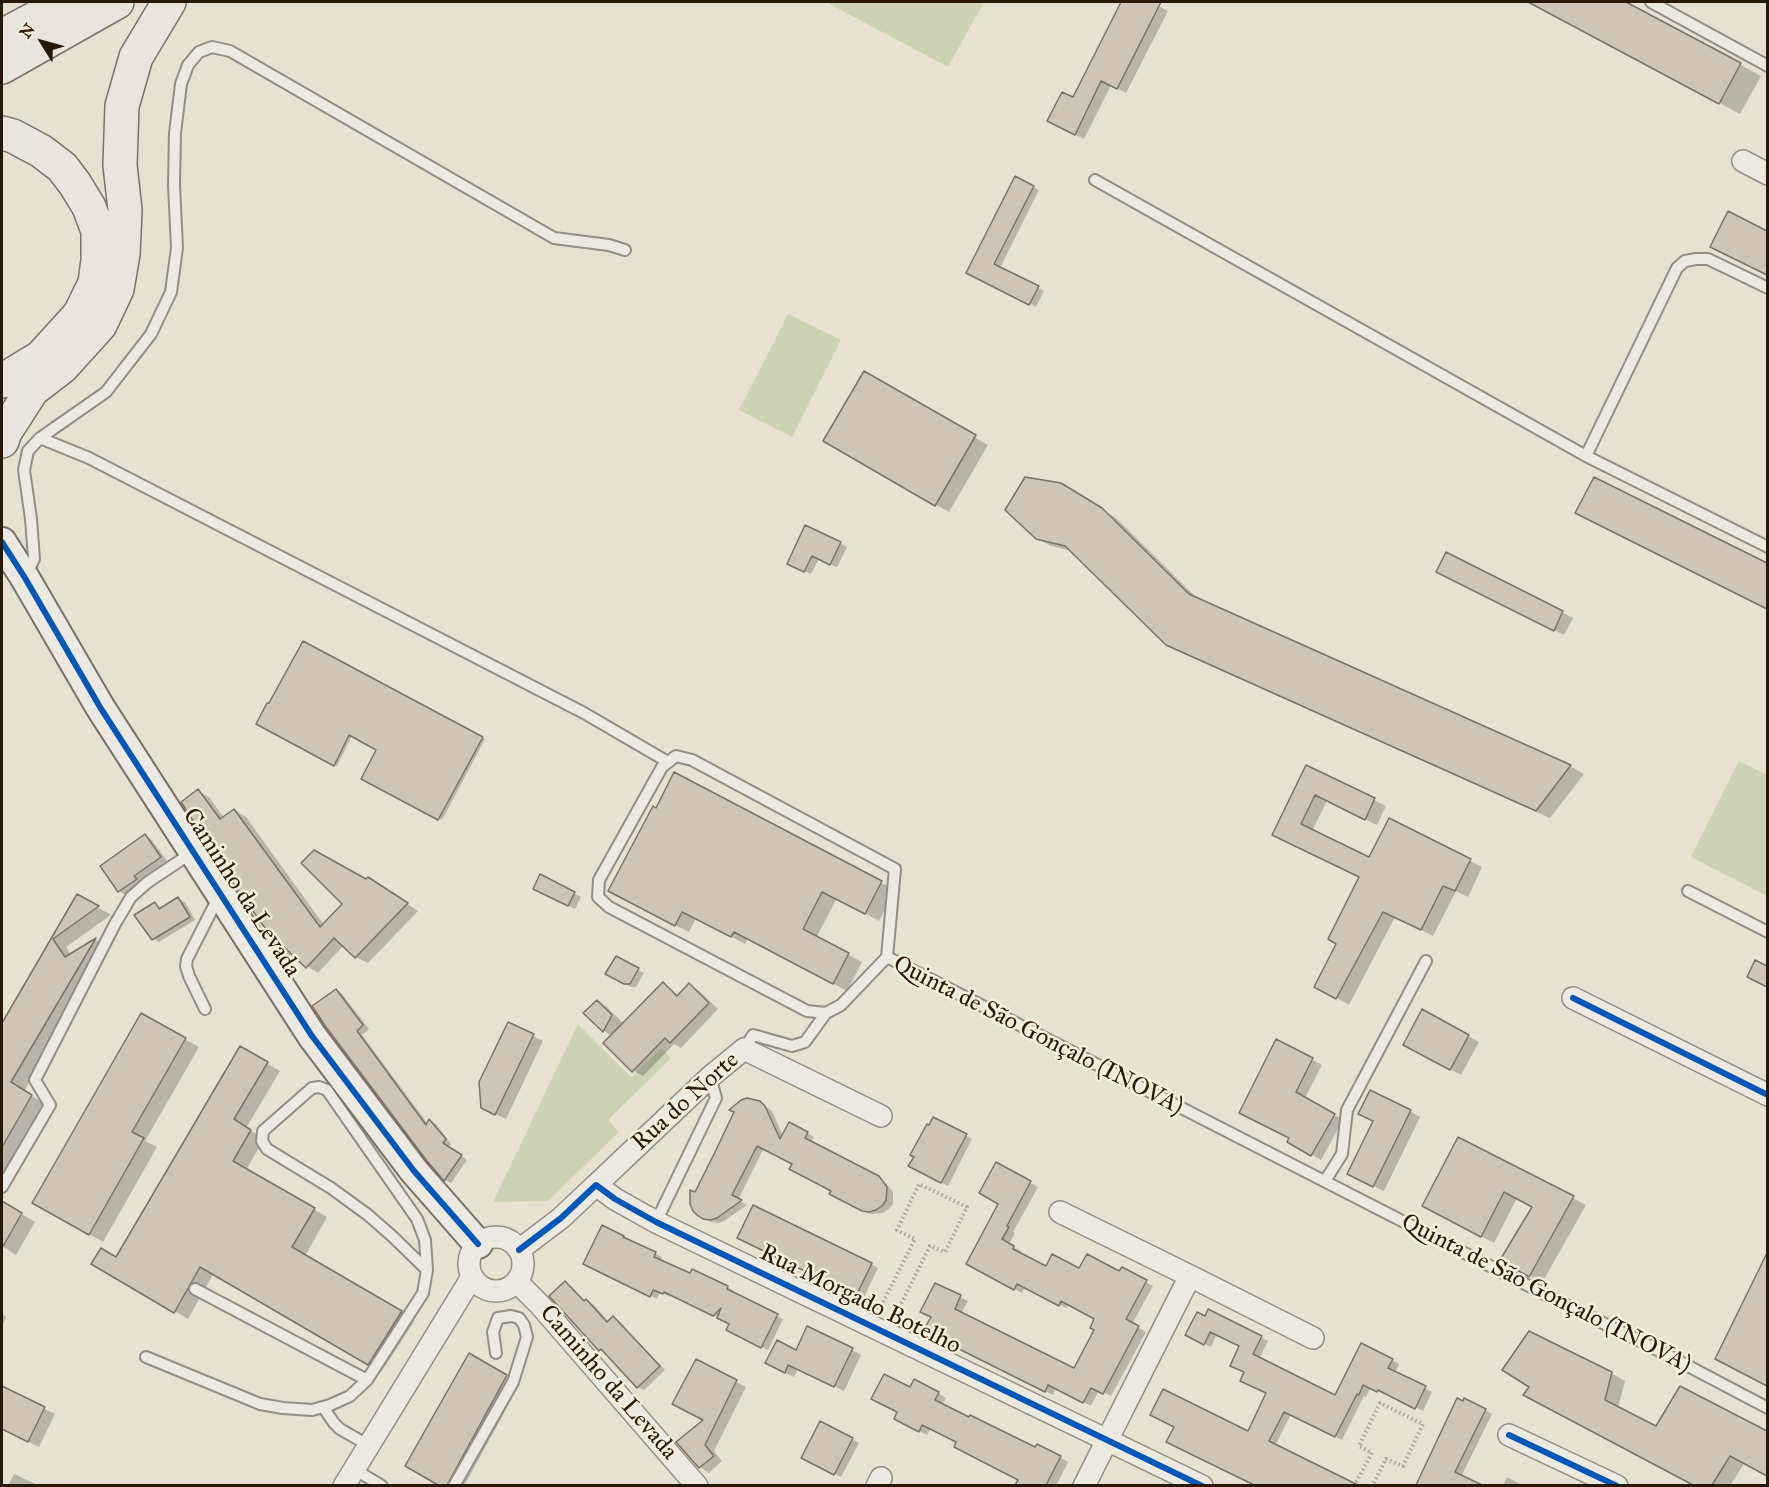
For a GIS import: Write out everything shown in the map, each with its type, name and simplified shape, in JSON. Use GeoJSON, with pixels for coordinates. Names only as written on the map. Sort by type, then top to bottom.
{"type":"FeatureCollection","features":[{"type":"Feature","properties":{"kind":"highway"},"geometry":{"type":"LineString","coordinates":[[2,36],[66,2]]}},
{"type":"Feature","properties":{"kind":"highway"},"geometry":{"type":"LineString","coordinates":[[2,67],[117,2]]}},
{"type":"Feature","properties":{"kind":"highway"},"geometry":{"type":"LineString","coordinates":[[2,411],[62,367],[100,325],[117,289],[123,254],[125,210],[120,165],[122,106],[136,57],[170,2]]}},
{"type":"Feature","properties":{"kind":"highway"},"geometry":{"type":"LineString","coordinates":[[2,133],[14,136],[41,151],[62,167],[89,207],[98,231],[95,283],[80,314],[41,357],[2,381]]}},
{"type":"Feature","properties":{"kind":"highway"},"geometry":{"type":"LineString","coordinates":[[2,364],[41,357]]}},
{"type":"Feature","properties":{"kind":"highway"},"geometry":{"type":"LineString","coordinates":[[2,441],[32,390]]}},
{"type":"Feature","properties":{"kind":"street"},"geometry":{"type":"LineString","coordinates":[[1743,161],[1767,174]]}},
{"type":"Feature","properties":{"kind":"street","name":"Caminho da Levada"},"geometry":{"type":"LineString","coordinates":[[2,542],[99,707],[312,1036],[414,1171],[478,1244]]}},
{"type":"Feature","properties":{"kind":"street"},"geometry":{"type":"LineString","coordinates":[[1573,998],[1767,1095]]}},
{"type":"Feature","properties":{"kind":"street","name":"Rua do Norte"},"geometry":{"type":"LineString","coordinates":[[596,1185],[710,1077],[744,1049],[881,1116]]}},
{"type":"Feature","properties":{"kind":"street"},"geometry":{"type":"LineString","coordinates":[[519,1250],[561,1218],[596,1185]]}},
{"type":"Feature","properties":{"kind":"street","name":"Rua Morgado Botelho"},"geometry":{"type":"LineString","coordinates":[[596,1185],[615,1199],[656,1221],[1202,1485]]}},
{"type":"Feature","properties":{"kind":"street"},"geometry":{"type":"LineString","coordinates":[[1060,1212],[1313,1338]]}},
{"type":"Feature","properties":{"kind":"street"},"geometry":{"type":"LineString","coordinates":[[500,1237],[508,1239],[519,1250],[523,1258],[522,1274],[517,1282],[505,1290],[497,1292],[482,1288],[472,1277],[470,1256],[478,1244],[484,1240],[500,1237]]}},
{"type":"Feature","properties":{"kind":"street"},"geometry":{"type":"LineString","coordinates":[[1084,1485],[1190,1276]]}},
{"type":"Feature","properties":{"kind":"street"},"geometry":{"type":"LineString","coordinates":[[349,1477],[472,1277]]}},
{"type":"Feature","properties":{"kind":"street","name":"Caminho da Levada"},"geometry":{"type":"LineString","coordinates":[[517,1282],[540,1305],[697,1485]]}},
{"type":"Feature","properties":{"kind":"street"},"geometry":{"type":"LineString","coordinates":[[1509,1435],[1617,1485]]}},
{"type":"Feature","properties":{"kind":"lane"},"geometry":{"type":"LineString","coordinates":[[1651,2],[1767,66]]}},
{"type":"Feature","properties":{"kind":"lane"},"geometry":{"type":"LineString","coordinates":[[25,578],[34,560],[24,470],[28,451],[40,438],[106,392],[151,334],[171,292],[177,248],[174,185],[175,133],[181,84],[188,65],[199,52],[212,47],[230,51],[554,238],[609,245],[625,250]]}},
{"type":"Feature","properties":{"kind":"lane"},"geometry":{"type":"LineString","coordinates":[[1095,180],[1586,456],[1767,547]]}},
{"type":"Feature","properties":{"kind":"lane"},"geometry":{"type":"LineString","coordinates":[[1586,456],[1677,268],[1685,261],[1708,259],[1767,288]]}},
{"type":"Feature","properties":{"kind":"lane"},"geometry":{"type":"LineString","coordinates":[[40,438],[89,458],[573,708],[668,762]]}},
{"type":"Feature","properties":{"kind":"lane"},"geometry":{"type":"LineString","coordinates":[[826,1013],[807,1011],[609,907],[598,897],[599,880],[662,767],[675,756],[692,760],[895,869],[887,957]]}},
{"type":"Feature","properties":{"kind":"lane"},"geometry":{"type":"LineString","coordinates":[[2,1187],[50,1105],[35,1080],[115,924],[131,897],[148,882],[193,852]]}},
{"type":"Feature","properties":{"kind":"lane"},"geometry":{"type":"LineString","coordinates":[[1688,891],[1767,932]]}},
{"type":"Feature","properties":{"kind":"lane"},"geometry":{"type":"LineString","coordinates":[[205,1009],[186,966],[187,959],[220,895]]}},
{"type":"Feature","properties":{"kind":"lane","name":"Quinta de São Gonçalo (INOVA)"},"geometry":{"type":"LineString","coordinates":[[744,1049],[753,1035],[792,1046],[805,1042],[826,1013],[841,1005],[887,957],[1650,1346],[1767,1408]]}},
{"type":"Feature","properties":{"kind":"lane"},"geometry":{"type":"LineString","coordinates":[[1325,1180],[1342,1154],[1347,1110],[1426,961]]}},
{"type":"Feature","properties":{"kind":"lane"},"geometry":{"type":"LineString","coordinates":[[656,1221],[716,1098],[710,1077]]}},
{"type":"Feature","properties":{"kind":"lane"},"geometry":{"type":"LineString","coordinates":[[146,1357],[260,1404],[312,1410],[350,1396],[367,1380],[423,1293],[427,1270],[425,1240],[417,1219],[327,1090],[312,1088],[263,1131],[262,1141],[267,1149],[331,1188],[368,1215],[427,1270]]}},
{"type":"Feature","properties":{"kind":"lane"},"geometry":{"type":"LineString","coordinates":[[195,1289],[367,1380]]}},
{"type":"Feature","properties":{"kind":"lane"},"geometry":{"type":"LineString","coordinates":[[454,1485],[513,1382],[527,1337],[524,1325],[519,1318],[512,1316],[498,1318],[493,1332],[496,1353]]}},
{"type":"Feature","properties":{"kind":"lane"},"geometry":{"type":"LineString","coordinates":[[322,1407],[340,1429],[368,1445]]}},
{"type":"Feature","properties":{"kind":"lane"},"geometry":{"type":"LineString","coordinates":[[349,1477],[382,1485]]}},
{"type":"Feature","properties":{"kind":"path"},"geometry":{"type":"LineString","coordinates":[[919,1184],[967,1207],[945,1252],[930,1246],[879,1330],[915,1239],[897,1230],[919,1184]]}},
{"type":"Feature","properties":{"kind":"path"},"geometry":{"type":"LineString","coordinates":[[1354,1485],[1372,1453],[1359,1446],[1380,1403],[1423,1424],[1403,1466],[1386,1459],[1372,1485]]}},
{"type":"Feature","properties":{"kind":"green space"},"geometry":{"type":"Polygon","coordinates":[[[826,2],[984,2],[948,67],[826,2]]]}},
{"type":"Feature","properties":{"kind":"green space"},"geometry":{"type":"Polygon","coordinates":[[[788,314],[841,340],[792,437],[739,410],[788,314]]]}},
{"type":"Feature","properties":{"kind":"green space"},"geometry":{"type":"Polygon","coordinates":[[[1739,761],[1767,775],[1767,896],[1691,857],[1739,761]]]}},
{"type":"Feature","properties":{"kind":"green space"},"geometry":{"type":"Polygon","coordinates":[[[578,1024],[631,1077],[662,1048],[671,1058],[608,1120],[619,1132],[548,1201],[493,1202],[578,1024]]]}},
{"type":"Feature","properties":{"kind":"building"},"geometry":{"type":"Polygon","coordinates":[[[1121,2],[1161,2],[1117,89],[1101,81],[1075,135],[1047,121],[1062,92],[1073,97],[1121,2]]]}},
{"type":"Feature","properties":{"kind":"building"},"geometry":{"type":"Polygon","coordinates":[[[1528,2],[1626,2],[1741,63],[1719,104],[1528,2]]]}},
{"type":"Feature","properties":{"kind":"building"},"geometry":{"type":"Polygon","coordinates":[[[1015,176],[1034,186],[994,264],[1039,286],[1029,305],[966,273],[1015,176]]]}},
{"type":"Feature","properties":{"kind":"building"},"geometry":{"type":"Polygon","coordinates":[[[1728,211],[1767,231],[1767,275],[1710,247],[1728,211]]]}},
{"type":"Feature","properties":{"kind":"building"},"geometry":{"type":"Polygon","coordinates":[[[864,371],[976,435],[935,506],[823,441],[864,371]]]}},
{"type":"Feature","properties":{"kind":"building"},"geometry":{"type":"Polygon","coordinates":[[[1025,477],[1061,483],[1102,508],[1189,594],[1571,765],[1536,811],[1166,645],[1065,546],[1036,539],[1005,510],[1025,477]]]}},
{"type":"Feature","properties":{"kind":"building"},"geometry":{"type":"Polygon","coordinates":[[[1594,477],[1767,563],[1767,609],[1575,513],[1594,477]]]}},
{"type":"Feature","properties":{"kind":"building"},"geometry":{"type":"Polygon","coordinates":[[[805,525],[841,542],[830,565],[812,556],[804,572],[787,564],[805,525]]]}},
{"type":"Feature","properties":{"kind":"building"},"geometry":{"type":"Polygon","coordinates":[[[1446,552],[1563,611],[1554,631],[1436,572],[1446,552]]]}},
{"type":"Feature","properties":{"kind":"building"},"geometry":{"type":"Polygon","coordinates":[[[303,641],[483,737],[438,820],[361,779],[376,750],[349,735],[334,766],[256,724],[303,641]]]}},
{"type":"Feature","properties":{"kind":"building"},"geometry":{"type":"Polygon","coordinates":[[[1306,765],[1375,798],[1365,820],[1315,795],[1301,824],[1369,857],[1389,818],[1471,859],[1455,891],[1443,886],[1421,930],[1383,912],[1336,999],[1314,987],[1336,944],[1328,939],[1359,877],[1272,835],[1306,765]]]}},
{"type":"Feature","properties":{"kind":"building"},"geometry":{"type":"Polygon","coordinates":[[[674,772],[882,881],[865,914],[822,892],[803,929],[849,953],[833,984],[734,932],[731,937],[682,912],[675,926],[608,891],[653,806],[656,808],[674,772]]]}},
{"type":"Feature","properties":{"kind":"building"},"geometry":{"type":"Polygon","coordinates":[[[198,789],[220,819],[234,809],[320,927],[342,904],[301,863],[314,850],[366,879],[368,877],[408,903],[355,958],[334,938],[306,968],[284,947],[277,951],[268,937],[270,935],[181,802],[198,789]]]}},
{"type":"Feature","properties":{"kind":"building"},"geometry":{"type":"Polygon","coordinates":[[[145,834],[161,857],[134,876],[137,879],[118,892],[100,866],[145,834]]]}},
{"type":"Feature","properties":{"kind":"building"},"geometry":{"type":"Polygon","coordinates":[[[540,874],[575,892],[568,906],[533,889],[540,874]]]}},
{"type":"Feature","properties":{"kind":"building"},"geometry":{"type":"Polygon","coordinates":[[[77,894],[99,906],[53,939],[65,957],[96,938],[11,1082],[32,1095],[2,1147],[2,1023],[77,894]]]}},
{"type":"Feature","properties":{"kind":"building"},"geometry":{"type":"Polygon","coordinates":[[[178,897],[190,917],[152,940],[134,915],[155,902],[159,909],[178,897]]]}},
{"type":"Feature","properties":{"kind":"building"},"geometry":{"type":"Polygon","coordinates":[[[616,956],[639,968],[630,984],[624,984],[605,974],[616,956]]]}},
{"type":"Feature","properties":{"kind":"building"},"geometry":{"type":"Polygon","coordinates":[[[1755,960],[1767,966],[1767,987],[1747,977],[1755,960]]]}},
{"type":"Feature","properties":{"kind":"building"},"geometry":{"type":"Polygon","coordinates":[[[663,982],[677,996],[689,983],[709,1003],[670,1043],[665,1038],[632,1072],[603,1043],[663,982]]]}},
{"type":"Feature","properties":{"kind":"building"},"geometry":{"type":"Polygon","coordinates":[[[336,989],[363,1025],[357,1031],[426,1125],[429,1119],[446,1139],[443,1143],[462,1155],[444,1181],[312,1006],[336,989]]]}},
{"type":"Feature","properties":{"kind":"building"},"geometry":{"type":"Polygon","coordinates":[[[597,1000],[612,1015],[603,1032],[583,1013],[597,1000]]]}},
{"type":"Feature","properties":{"kind":"building"},"geometry":{"type":"Polygon","coordinates":[[[1422,1009],[1469,1035],[1450,1070],[1403,1045],[1422,1009]]]}},
{"type":"Feature","properties":{"kind":"building"},"geometry":{"type":"Polygon","coordinates":[[[141,1013],[186,1038],[132,1132],[144,1138],[89,1235],[32,1203],[141,1013]]]}},
{"type":"Feature","properties":{"kind":"building"},"geometry":{"type":"Polygon","coordinates":[[[508,1022],[534,1034],[495,1115],[481,1108],[479,1082],[508,1022]]]}},
{"type":"Feature","properties":{"kind":"building"},"geometry":{"type":"Polygon","coordinates":[[[1276,1039],[1313,1058],[1296,1092],[1335,1114],[1311,1156],[1287,1142],[1289,1138],[1239,1113],[1276,1039]]]}},
{"type":"Feature","properties":{"kind":"building"},"geometry":{"type":"Polygon","coordinates":[[[240,1046],[268,1062],[234,1119],[251,1130],[233,1161],[315,1208],[292,1247],[402,1311],[368,1365],[200,1267],[174,1313],[91,1264],[101,1248],[116,1257],[240,1046]]]}},
{"type":"Feature","properties":{"kind":"building"},"geometry":{"type":"Polygon","coordinates":[[[1370,1090],[1411,1110],[1373,1187],[1347,1174],[1373,1121],[1358,1114],[1370,1090]]]}},
{"type":"Feature","properties":{"kind":"building"},"geometry":{"type":"Polygon","coordinates":[[[747,1098],[760,1101],[765,1106],[780,1139],[789,1122],[808,1132],[805,1138],[879,1176],[887,1187],[886,1200],[882,1206],[869,1212],[862,1211],[829,1194],[831,1191],[789,1169],[792,1164],[757,1146],[732,1195],[742,1200],[717,1218],[703,1219],[697,1215],[690,1204],[690,1190],[695,1192],[715,1152],[734,1112],[729,1110],[747,1098]]]}},
{"type":"Feature","properties":{"kind":"building"},"geometry":{"type":"Polygon","coordinates":[[[933,1117],[967,1134],[941,1183],[908,1166],[914,1157],[910,1155],[933,1117]]]}},
{"type":"Feature","properties":{"kind":"building"},"geometry":{"type":"Polygon","coordinates":[[[1458,1137],[1574,1196],[1529,1277],[1500,1260],[1532,1207],[1504,1192],[1481,1237],[1422,1206],[1458,1137]]]}},
{"type":"Feature","properties":{"kind":"building"},"geometry":{"type":"Polygon","coordinates":[[[996,1162],[1031,1181],[1002,1239],[1014,1246],[1013,1249],[1046,1266],[1052,1254],[1079,1268],[1087,1254],[1119,1271],[1122,1267],[1147,1280],[1126,1319],[1139,1326],[1103,1394],[1091,1388],[1083,1403],[1048,1385],[1045,1392],[923,1331],[931,1317],[920,1312],[935,1283],[961,1295],[955,1309],[1074,1368],[1094,1330],[1090,1328],[1094,1319],[1061,1301],[1059,1306],[1017,1284],[1014,1290],[966,1264],[998,1204],[979,1193],[996,1162]]]}},
{"type":"Feature","properties":{"kind":"building"},"geometry":{"type":"Polygon","coordinates":[[[2,1201],[22,1213],[2,1248],[2,1201]]]}},
{"type":"Feature","properties":{"kind":"building"},"geometry":{"type":"Polygon","coordinates":[[[753,1205],[872,1263],[856,1296],[737,1238],[753,1205]]]}},
{"type":"Feature","properties":{"kind":"building"},"geometry":{"type":"Polygon","coordinates":[[[602,1225],[656,1252],[654,1257],[690,1273],[692,1269],[778,1314],[761,1348],[726,1330],[729,1324],[717,1318],[721,1308],[713,1316],[664,1292],[663,1294],[653,1290],[650,1297],[583,1264],[602,1225]]]}},
{"type":"Feature","properties":{"kind":"building"},"geometry":{"type":"Polygon","coordinates":[[[1767,1253],[1767,1386],[1715,1359],[1767,1253]]]}},
{"type":"Feature","properties":{"kind":"building"},"geometry":{"type":"Polygon","coordinates":[[[565,1281],[607,1322],[613,1316],[660,1366],[637,1388],[601,1349],[599,1351],[549,1296],[565,1281]]]}},
{"type":"Feature","properties":{"kind":"building"},"geometry":{"type":"Polygon","coordinates":[[[1208,1309],[1262,1336],[1253,1354],[1335,1395],[1361,1343],[1393,1359],[1388,1368],[1426,1386],[1415,1409],[1363,1385],[1335,1437],[1284,1412],[1269,1441],[1358,1485],[1254,1485],[1166,1442],[1174,1427],[1150,1415],[1163,1389],[1248,1431],[1266,1393],[1240,1381],[1244,1372],[1230,1366],[1239,1346],[1210,1332],[1204,1345],[1185,1335],[1197,1312],[1205,1316],[1208,1309]]]}},
{"type":"Feature","properties":{"kind":"building"},"geometry":{"type":"Polygon","coordinates":[[[807,1326],[853,1348],[834,1387],[788,1365],[785,1373],[765,1363],[777,1340],[796,1350],[807,1326]]]}},
{"type":"Feature","properties":{"kind":"building"},"geometry":{"type":"Polygon","coordinates":[[[1529,1331],[1612,1372],[1605,1400],[1656,1426],[1680,1386],[1767,1431],[1767,1476],[1730,1456],[1712,1485],[1693,1485],[1523,1395],[1529,1387],[1502,1370],[1529,1331]]]}},
{"type":"Feature","properties":{"kind":"building"},"geometry":{"type":"Polygon","coordinates":[[[469,1353],[507,1375],[447,1485],[438,1485],[405,1466],[469,1353]]]}},
{"type":"Feature","properties":{"kind":"building"},"geometry":{"type":"Polygon","coordinates":[[[696,1359],[737,1380],[705,1445],[714,1456],[699,1468],[676,1442],[703,1420],[672,1404],[696,1359]]]}},
{"type":"Feature","properties":{"kind":"building"},"geometry":{"type":"Polygon","coordinates":[[[884,1374],[910,1387],[914,1379],[939,1392],[935,1400],[1035,1447],[1037,1444],[1061,1456],[1046,1485],[1015,1485],[1018,1480],[954,1447],[956,1442],[922,1425],[919,1432],[894,1419],[897,1412],[871,1399],[884,1374]]]}},
{"type":"Feature","properties":{"kind":"building"},"geometry":{"type":"Polygon","coordinates":[[[2,1386],[45,1407],[28,1442],[2,1429],[2,1386]]]}},
{"type":"Feature","properties":{"kind":"building"},"geometry":{"type":"Polygon","coordinates":[[[1457,1398],[1463,1401],[1464,1398],[1486,1409],[1455,1472],[1482,1485],[1416,1485],[1457,1398]]]}},
{"type":"Feature","properties":{"kind":"building"},"geometry":{"type":"Polygon","coordinates":[[[820,1421],[853,1438],[834,1475],[801,1458],[820,1421]]]}},
{"type":"Feature","properties":{"kind":"cycle path"},"geometry":{"type":"LineString","coordinates":[[2,542],[100,707],[312,1036],[414,1171],[478,1244]]}},
{"type":"Feature","properties":{"kind":"cycle path"},"geometry":{"type":"LineString","coordinates":[[1573,998],[1768,1095]]}},
{"type":"Feature","properties":{"kind":"cycle path"},"geometry":{"type":"LineString","coordinates":[[519,1250],[561,1218],[596,1185],[615,1199],[656,1222],[1202,1486]]}},
{"type":"Feature","properties":{"kind":"cycle path"},"geometry":{"type":"LineString","coordinates":[[1509,1435],[1617,1486]]}}]}
